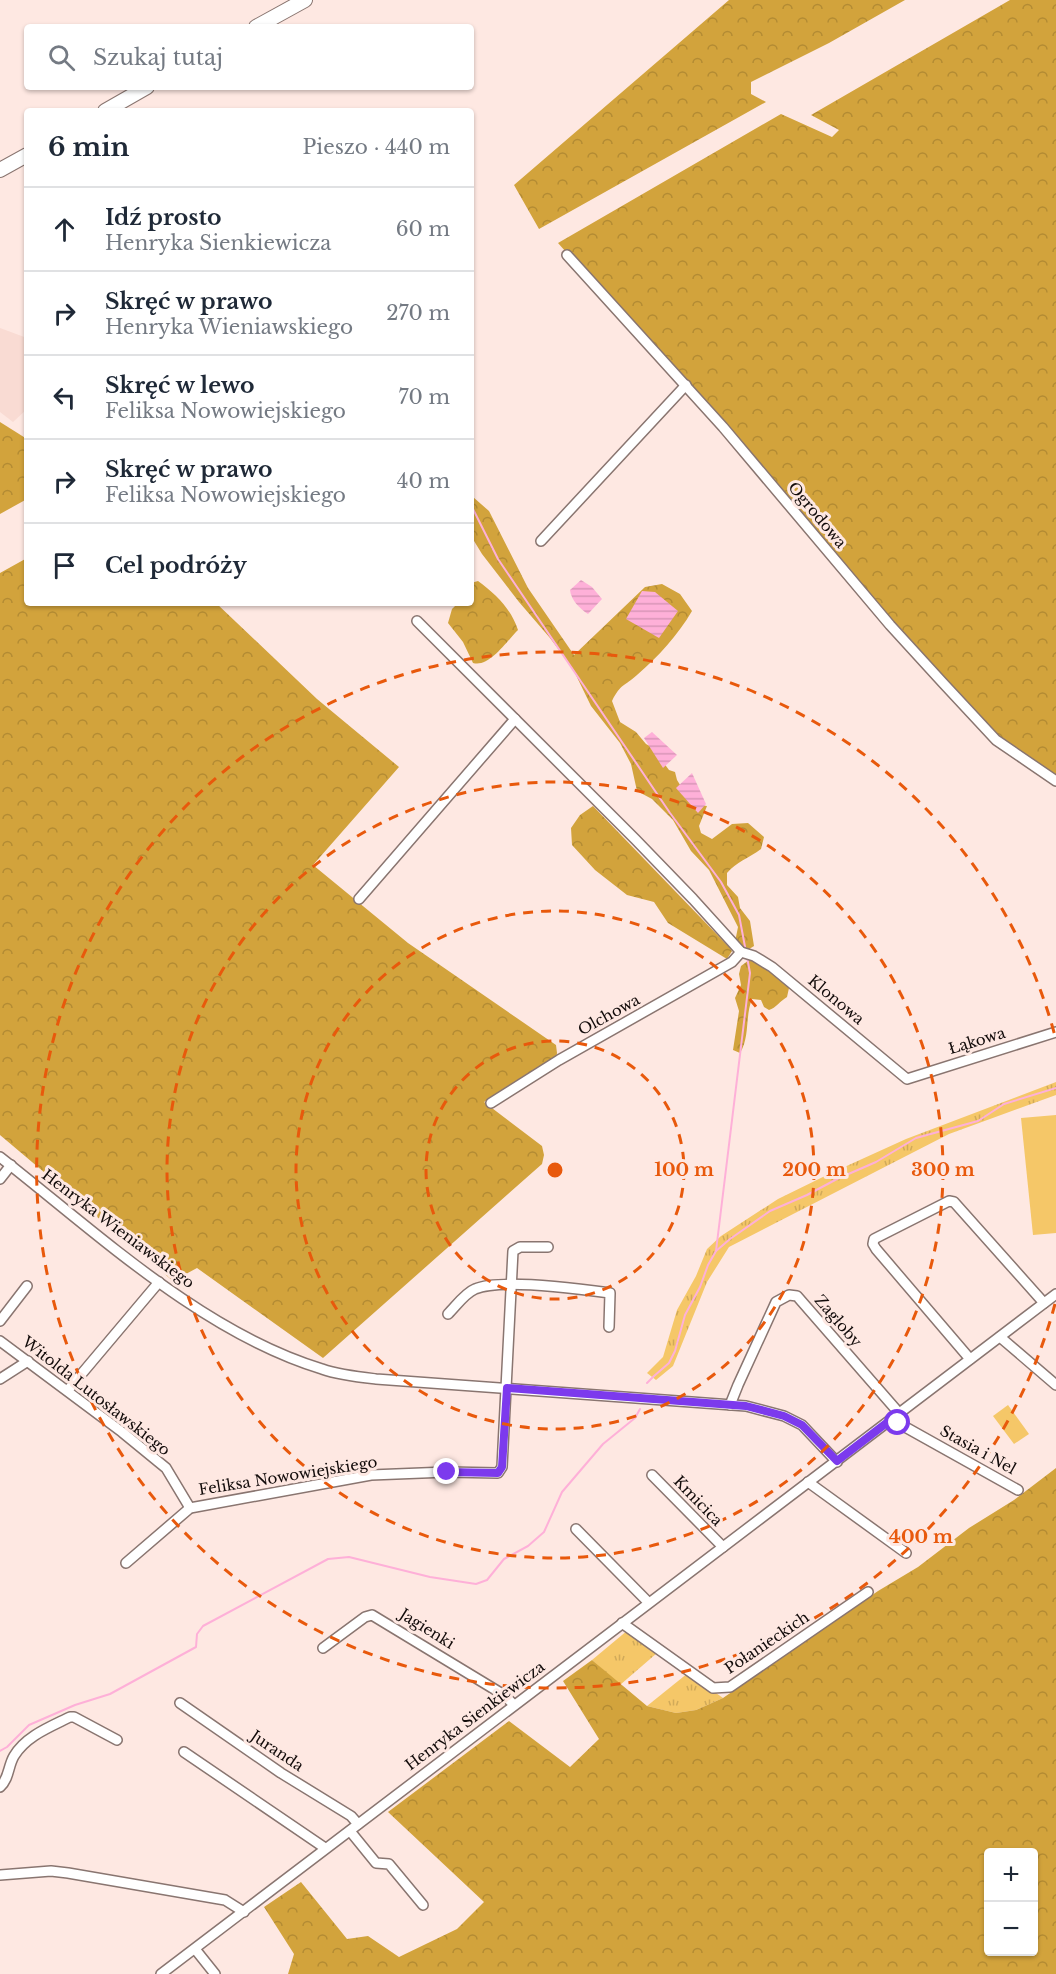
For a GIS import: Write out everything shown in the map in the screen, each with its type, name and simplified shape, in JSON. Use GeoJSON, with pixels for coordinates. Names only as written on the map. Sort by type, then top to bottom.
{"type":"FeatureCollection","features":[{"type":"Feature","properties":{"kind":"main road"},"geometry":{"type":"LineString","coordinates":[[261,24],[305,0]]}},
{"type":"Feature","properties":{"kind":"main road"},"geometry":{"type":"LineString","coordinates":[[110,108],[142,90]]}},
{"type":"Feature","properties":{"kind":"main road"},"geometry":{"type":"LineString","coordinates":[[0,170],[24,157]]}},
{"type":"Feature","properties":{"kind":"street","name":"Ogrodowa"},"geometry":{"type":"LineString","coordinates":[[567,255],[686,385],[890,625],[996,740],[1056,781]]}},
{"type":"Feature","properties":{"kind":"street"},"geometry":{"type":"LineString","coordinates":[[541,541],[686,385]]}},
{"type":"Feature","properties":{"kind":"street"},"geometry":{"type":"LineString","coordinates":[[417,621],[676,882],[741,952]]}},
{"type":"Feature","properties":{"kind":"street"},"geometry":{"type":"LineString","coordinates":[[360,898],[515,719]]}},
{"type":"Feature","properties":{"kind":"street","name":"Klonowa"},"geometry":{"type":"LineString","coordinates":[[741,952],[754,956],[772,967],[907,1079]]}},
{"type":"Feature","properties":{"kind":"street","name":"Olchowa"},"geometry":{"type":"LineString","coordinates":[[491,1103],[559,1060],[732,962],[741,952]]}},
{"type":"Feature","properties":{"kind":"street","name":"Łąkowa"},"geometry":{"type":"LineString","coordinates":[[907,1079],[1056,1032]]}},
{"type":"Feature","properties":{"kind":"street","name":"Henryka Wieniawskiego"},"geometry":{"type":"LineString","coordinates":[[0,1156],[159,1282],[246,1338],[291,1359],[324,1370],[387,1380],[730,1405],[766,1411],[784,1416],[802,1425],[837,1461]]}},
{"type":"Feature","properties":{"kind":"street"},"geometry":{"type":"LineString","coordinates":[[0,1179],[11,1165]]}},
{"type":"Feature","properties":{"kind":"street"},"geometry":{"type":"LineString","coordinates":[[970,1359],[876,1249],[873,1244],[874,1239],[949,1201],[954,1202],[1044,1303]]}},
{"type":"Feature","properties":{"kind":"street"},"geometry":{"type":"LineString","coordinates":[[507,1388],[513,1251],[520,1247],[548,1247]]}},
{"type":"Feature","properties":{"kind":"street"},"geometry":{"type":"LineString","coordinates":[[68,1390],[159,1282]]}},
{"type":"Feature","properties":{"kind":"street"},"geometry":{"type":"LineString","coordinates":[[448,1314],[473,1289],[487,1285],[512,1284],[610,1293],[609,1327]]}},
{"type":"Feature","properties":{"kind":"street"},"geometry":{"type":"LineString","coordinates":[[0,1321],[27,1286]]}},
{"type":"Feature","properties":{"kind":"street","name":"Zagłoby"},"geometry":{"type":"LineString","coordinates":[[730,1405],[776,1302],[789,1294],[796,1296],[896,1416]]}},
{"type":"Feature","properties":{"kind":"street","name":"Henryka Sienkiewicza"},"geometry":{"type":"LineString","coordinates":[[161,1974],[1056,1294]]}},
{"type":"Feature","properties":{"kind":"street"},"geometry":{"type":"LineString","coordinates":[[1000,1337],[1056,1385]]}},
{"type":"Feature","properties":{"kind":"street","name":"Witolda Lutosławskiego"},"geometry":{"type":"LineString","coordinates":[[0,1341],[68,1390],[166,1468],[190,1508]]}},
{"type":"Feature","properties":{"kind":"street"},"geometry":{"type":"LineString","coordinates":[[0,1379],[28,1361]]}},
{"type":"Feature","properties":{"kind":"street","name":"Feliksa Nowowiejskiego"},"geometry":{"type":"LineString","coordinates":[[126,1563],[190,1508],[371,1475],[447,1472],[498,1473],[502,1467],[507,1388]]}},
{"type":"Feature","properties":{"kind":"street","name":"Stasia i Nel"},"geometry":{"type":"LineString","coordinates":[[896,1416],[898,1423],[1018,1490]]}},
{"type":"Feature","properties":{"kind":"street","name":"Kmicica"},"geometry":{"type":"LineString","coordinates":[[652,1475],[723,1547]]}},
{"type":"Feature","properties":{"kind":"street"},"geometry":{"type":"LineString","coordinates":[[808,1482],[906,1553]]}},
{"type":"Feature","properties":{"kind":"street"},"geometry":{"type":"LineString","coordinates":[[576,1529],[648,1602]]}},
{"type":"Feature","properties":{"kind":"street","name":"Połanieckich"},"geometry":{"type":"LineString","coordinates":[[622,1623],[713,1688],[730,1686],[868,1592]]}},
{"type":"Feature","properties":{"kind":"street","name":"Jagienki"},"geometry":{"type":"LineString","coordinates":[[323,1648],[365,1617],[372,1615],[504,1695],[514,1705]]}},
{"type":"Feature","properties":{"kind":"street","name":"Juranda"},"geometry":{"type":"LineString","coordinates":[[180,1703],[281,1773],[351,1816],[358,1824]]}},
{"type":"Feature","properties":{"kind":"street"},"geometry":{"type":"LineString","coordinates":[[0,1787],[4,1783],[13,1756],[26,1742],[32,1736],[70,1717],[117,1740]]}},
{"type":"Feature","properties":{"kind":"street"},"geometry":{"type":"LineString","coordinates":[[184,1752],[325,1848]]}},
{"type":"Feature","properties":{"kind":"street"},"geometry":{"type":"LineString","coordinates":[[350,1831],[376,1863],[389,1864],[423,1905]]}},
{"type":"Feature","properties":{"kind":"street"},"geometry":{"type":"LineString","coordinates":[[0,1875],[51,1871],[68,1873],[225,1900],[244,1912]]}},
{"type":"Feature","properties":{"kind":"street"},"geometry":{"type":"LineString","coordinates":[[195,1949],[215,1974]]}},
{"type":"Feature","properties":{"kind":"shaded area"},"geometry":{"type":"Polygon","coordinates":[[[0,328],[24,337],[24,412],[13,422],[0,412],[0,328]]]}},
{"type":"Feature","properties":{"kind":"shaded area"},"geometry":{"type":"Polygon","coordinates":[[[581,580],[592,587],[602,599],[588,614],[576,604],[570,590],[581,580]]]}},
{"type":"Feature","properties":{"kind":"shaded area"},"geometry":{"type":"Polygon","coordinates":[[[642,591],[655,592],[678,611],[659,638],[626,619],[642,591]]]}},
{"type":"Feature","properties":{"kind":"shaded area"},"geometry":{"type":"Polygon","coordinates":[[[652,732],[677,755],[663,768],[644,738],[652,732]]]}},
{"type":"Feature","properties":{"kind":"shaded area"},"geometry":{"type":"Polygon","coordinates":[[[692,773],[706,804],[698,813],[676,788],[692,773]]]}},
{"type":"Feature","properties":{"kind":"green space"},"geometry":{"type":"Polygon","coordinates":[[[729,0],[905,0],[829,43],[751,82],[751,94],[766,102],[539,229],[514,185],[729,0]]]}},
{"type":"Feature","properties":{"kind":"green space"},"geometry":{"type":"Polygon","coordinates":[[[1010,0],[1056,0],[1056,777],[999,739],[558,243],[781,114],[832,137],[839,130],[811,115],[1010,0]]]}},
{"type":"Feature","properties":{"kind":"green space"},"geometry":{"type":"Polygon","coordinates":[[[0,422],[24,437],[24,501],[0,514],[0,422]]]}},
{"type":"Feature","properties":{"kind":"green space"},"geometry":{"type":"Polygon","coordinates":[[[474,498],[489,511],[528,588],[574,655],[645,587],[662,584],[680,594],[692,611],[667,645],[633,679],[620,688],[612,701],[620,722],[636,732],[646,744],[657,750],[669,770],[675,772],[677,780],[692,804],[707,806],[699,826],[701,833],[712,839],[732,824],[748,823],[764,837],[761,849],[727,873],[727,885],[738,897],[740,908],[750,921],[754,946],[746,951],[735,942],[738,927],[709,870],[691,851],[673,820],[652,799],[637,791],[631,764],[620,743],[591,706],[573,669],[474,541],[474,498]]]}},
{"type":"Feature","properties":{"kind":"green space"},"geometry":{"type":"Polygon","coordinates":[[[24,560],[24,606],[219,606],[317,699],[399,767],[313,865],[408,943],[556,1045],[556,1059],[484,1102],[542,1146],[544,1155],[542,1164],[323,1358],[197,1268],[173,1281],[0,1135],[0,573],[24,560]]]}},
{"type":"Feature","properties":{"kind":"green space"},"geometry":{"type":"Polygon","coordinates":[[[478,581],[502,602],[518,630],[491,658],[479,663],[473,663],[463,642],[448,623],[455,606],[474,606],[474,582],[478,581]]]}},
{"type":"Feature","properties":{"kind":"green space"},"geometry":{"type":"Polygon","coordinates":[[[593,806],[729,947],[732,951],[727,959],[668,923],[654,902],[627,895],[595,870],[572,845],[571,828],[580,815],[593,806]]]}},
{"type":"Feature","properties":{"kind":"green space"},"geometry":{"type":"Polygon","coordinates":[[[749,960],[759,962],[789,988],[787,997],[769,1010],[764,1007],[761,1000],[752,999],[745,1040],[740,1053],[733,1050],[739,1011],[735,998],[741,985],[739,974],[741,966],[749,960]]]}},
{"type":"Feature","properties":{"kind":"green space"},"geometry":{"type":"Polygon","coordinates":[[[1056,1082],[1056,1095],[949,1134],[729,1247],[707,1282],[673,1366],[656,1380],[647,1373],[663,1357],[677,1310],[696,1276],[707,1249],[721,1236],[778,1199],[829,1174],[906,1139],[1056,1082]]]}},
{"type":"Feature","properties":{"kind":"green space"},"geometry":{"type":"Polygon","coordinates":[[[1056,1115],[1056,1233],[1033,1235],[1021,1118],[1056,1115]]]}},
{"type":"Feature","properties":{"kind":"green space"},"geometry":{"type":"Polygon","coordinates":[[[1008,1405],[1029,1434],[1014,1444],[993,1416],[1008,1405]]]}},
{"type":"Feature","properties":{"kind":"green space"},"geometry":{"type":"Polygon","coordinates":[[[1056,1468],[1056,1974],[288,1974],[294,1954],[264,1907],[301,1882],[347,1939],[368,1936],[399,1957],[457,1929],[484,1902],[388,1812],[509,1721],[570,1767],[599,1739],[563,1681],[592,1660],[647,1706],[676,1713],[696,1710],[723,1698],[878,1591],[918,1567],[969,1528],[1014,1500],[1056,1468]]]}},
{"type":"Feature","properties":{"kind":"green space"},"geometry":{"type":"Polygon","coordinates":[[[628,1630],[657,1653],[620,1685],[592,1660],[628,1630]]]}},
{"type":"Feature","properties":{"kind":"green space"},"geometry":{"type":"Polygon","coordinates":[[[688,1673],[723,1698],[696,1710],[676,1713],[647,1706],[688,1673]]]}},
{"type":"Feature","properties":{"kind":"waterway"},"geometry":{"type":"LineString","coordinates":[[474,511],[498,559],[670,813],[721,882],[739,915],[746,952]]}},
{"type":"Feature","properties":{"kind":"waterway"},"geometry":{"type":"LineString","coordinates":[[716,1251],[750,973],[747,957]]}},
{"type":"Feature","properties":{"kind":"waterway"},"geometry":{"type":"LineString","coordinates":[[647,1383],[669,1363],[675,1351],[685,1315],[700,1287],[708,1265],[716,1251],[730,1239],[770,1211],[876,1162],[916,1138],[978,1121],[1004,1104],[1056,1088]]}},
{"type":"Feature","properties":{"kind":"waterway"},"geometry":{"type":"LineString","coordinates":[[0,1751],[29,1725],[75,1705],[110,1694],[196,1647],[197,1634],[203,1626],[328,1559],[349,1557],[430,1577],[476,1584],[487,1580],[504,1559],[528,1546],[544,1532],[562,1492],[603,1444],[635,1418],[640,1409]]}},
{"type":"Feature","properties":{"kind":"route"},"geometry":{"type":"LineString","coordinates":[[447,1472],[498,1473],[502,1467],[507,1388],[746,1406],[784,1416],[802,1425],[837,1461],[893,1418],[898,1423]]}}]}
